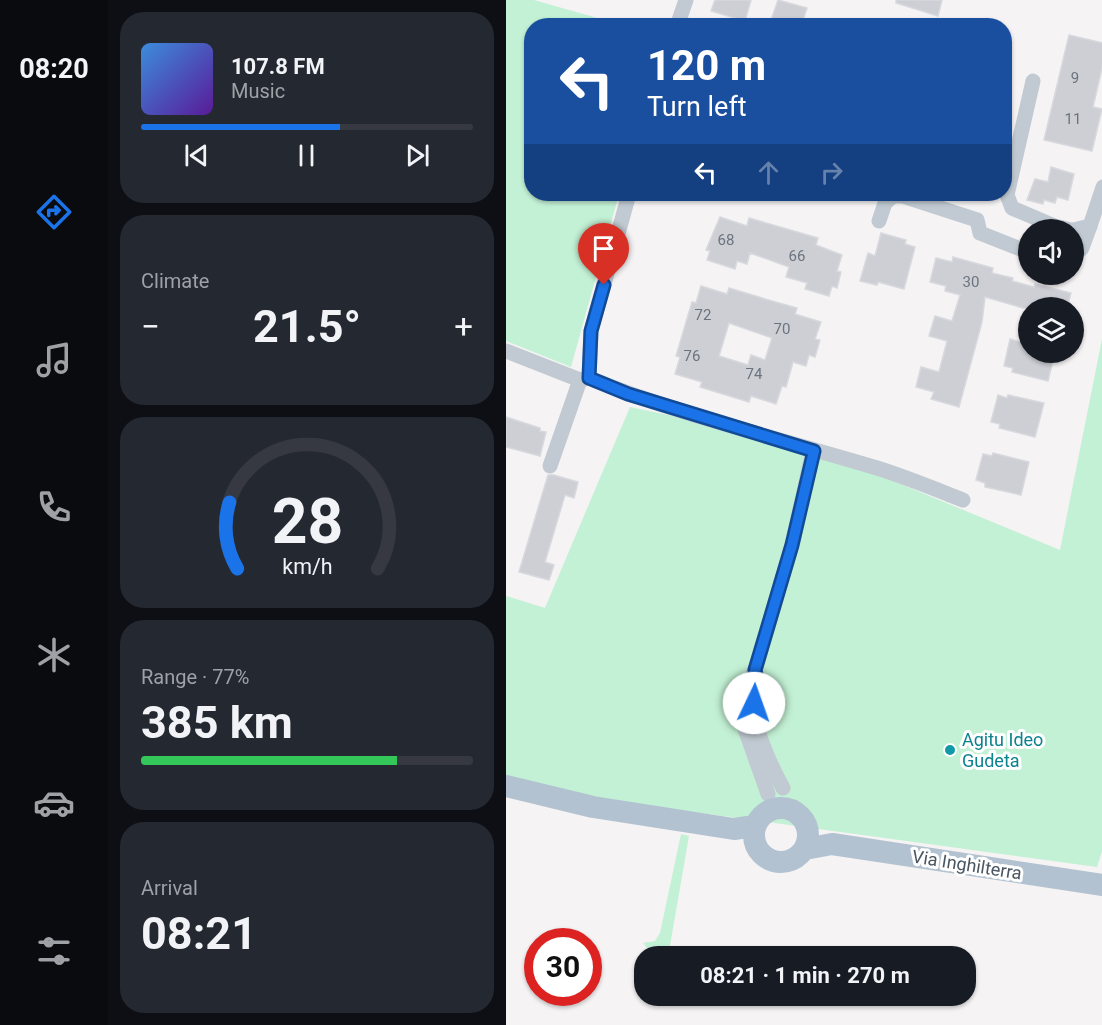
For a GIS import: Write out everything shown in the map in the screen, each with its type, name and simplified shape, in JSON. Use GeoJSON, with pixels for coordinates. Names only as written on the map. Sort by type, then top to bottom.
{"type":"FeatureCollection","features":[{"type":"Feature","properties":{"kind":"main road","name":"Via Inghilterra"},"geometry":{"type":"LineString","coordinates":[[506,786],[593,807],[760,815],[782,807],[791,809],[805,821],[807,839],[1103,885]]}},
{"type":"Feature","properties":{"kind":"main road"},"geometry":{"type":"LineString","coordinates":[[760,815],[759,851],[773,861],[791,861],[807,839]]}},
{"type":"Feature","properties":{"kind":"street"},"geometry":{"type":"LineString","coordinates":[[682,18],[686,0]]}},
{"type":"Feature","properties":{"kind":"street"},"geometry":{"type":"LineString","coordinates":[[1012,173],[1033,81]]}},
{"type":"Feature","properties":{"kind":"street"},"geometry":{"type":"LineString","coordinates":[[1084,242],[1103,187]]}},
{"type":"Feature","properties":{"kind":"street"},"geometry":{"type":"LineString","coordinates":[[550,466],[585,379],[591,331],[627,201]]}},
{"type":"Feature","properties":{"kind":"street"},"geometry":{"type":"LineString","coordinates":[[879,221],[887,201]]}},
{"type":"Feature","properties":{"kind":"street"},"geometry":{"type":"LineString","coordinates":[[918,201],[977,220],[980,233],[1018,248]]}},
{"type":"Feature","properties":{"kind":"street"},"geometry":{"type":"LineString","coordinates":[[1010,201],[1013,208],[1038,219]]}},
{"type":"Feature","properties":{"kind":"street"},"geometry":{"type":"LineString","coordinates":[[1084,227],[1090,225]]}},
{"type":"Feature","properties":{"kind":"street"},"geometry":{"type":"LineString","coordinates":[[506,351],[628,394],[814,451],[879,468],[963,500]]}},
{"type":"Feature","properties":{"kind":"street"},"geometry":{"type":"LineString","coordinates":[[760,815],[742,711],[742,696],[755,670],[792,545],[814,451]]}},
{"type":"Feature","properties":{"kind":"green space"},"geometry":{"type":"Polygon","coordinates":[[[506,0],[534,0],[597,18],[524,18],[524,201],[617,201],[571,367],[506,341],[506,0]]]}},
{"type":"Feature","properties":{"kind":"green space"},"geometry":{"type":"Polygon","coordinates":[[[1102,339],[1103,848],[1097,867],[598,799],[506,777],[506,596],[545,608],[630,407],[799,442],[1060,550],[1102,339]]]}},
{"type":"Feature","properties":{"kind":"green space"},"geometry":{"type":"Polygon","coordinates":[[[681,834],[689,836],[670,946],[645,946],[643,943],[655,941],[660,933],[681,834]]]}},
{"type":"Feature","properties":{"kind":"building"},"geometry":{"type":"Polygon","coordinates":[[[715,0],[751,0],[746,18],[735,18],[711,11],[715,0]]]}},
{"type":"Feature","properties":{"kind":"building"},"geometry":{"type":"Polygon","coordinates":[[[778,0],[807,8],[804,18],[772,18],[778,0]]]}},
{"type":"Feature","properties":{"kind":"building"},"geometry":{"type":"Polygon","coordinates":[[[896,0],[942,0],[938,16],[896,3],[896,0]]]}},
{"type":"Feature","properties":{"kind":"building"},"geometry":{"type":"Polygon","coordinates":[[[1069,35],[1103,43],[1103,64],[1093,107],[1102,109],[1092,151],[1044,140],[1069,35]]]}},
{"type":"Feature","properties":{"kind":"building"},"geometry":{"type":"Polygon","coordinates":[[[1051,167],[1074,174],[1068,200],[1057,197],[1055,203],[1044,200],[1043,204],[1027,200],[1035,179],[1048,182],[1051,167]]]}},
{"type":"Feature","properties":{"kind":"building"},"geometry":{"type":"Polygon","coordinates":[[[720,217],[747,226],[749,218],[818,238],[816,245],[842,255],[837,271],[841,272],[837,288],[832,286],[829,296],[805,289],[807,283],[786,277],[789,267],[750,253],[747,264],[737,261],[735,269],[707,260],[710,251],[706,250],[720,217]]]}},
{"type":"Feature","properties":{"kind":"building"},"geometry":{"type":"Polygon","coordinates":[[[881,233],[906,240],[905,244],[915,247],[904,289],[878,282],[877,285],[860,281],[868,253],[875,256],[881,233]]]}},
{"type":"Feature","properties":{"kind":"building"},"geometry":{"type":"Polygon","coordinates":[[[953,257],[993,268],[992,273],[1013,278],[1012,281],[1018,283],[1018,285],[1034,287],[1039,285],[1071,293],[1070,297],[1018,297],[1018,307],[985,297],[982,322],[959,407],[931,399],[934,392],[916,387],[921,367],[939,372],[947,341],[929,336],[935,316],[952,321],[960,295],[945,291],[946,286],[930,282],[936,258],[952,262],[953,257]]]}},
{"type":"Feature","properties":{"kind":"building"},"geometry":{"type":"Polygon","coordinates":[[[701,286],[727,294],[729,288],[797,308],[795,314],[821,322],[815,339],[820,340],[815,357],[809,355],[806,366],[793,362],[786,387],[782,386],[776,404],[751,396],[749,402],[700,387],[702,382],[675,374],[680,357],[676,356],[692,302],[696,303],[701,286]],[[729,323],[719,356],[748,365],[751,355],[765,360],[772,338],[729,323]]]}},
{"type":"Feature","properties":{"kind":"building"},"geometry":{"type":"Polygon","coordinates":[[[1010,339],[1018,341],[1018,363],[1052,363],[1048,381],[1012,372],[1013,368],[1004,366],[1010,339]]]}},
{"type":"Feature","properties":{"kind":"building"},"geometry":{"type":"Polygon","coordinates":[[[998,395],[1044,403],[1035,437],[999,428],[1000,424],[991,422],[998,395]]]}},
{"type":"Feature","properties":{"kind":"building"},"geometry":{"type":"Polygon","coordinates":[[[506,417],[546,432],[540,456],[506,447],[506,417]]]}},
{"type":"Feature","properties":{"kind":"building"},"geometry":{"type":"Polygon","coordinates":[[[993,453],[1029,462],[1021,495],[985,487],[985,483],[976,480],[983,454],[992,456],[993,453]]]}},
{"type":"Feature","properties":{"kind":"building"},"geometry":{"type":"Polygon","coordinates":[[[548,475],[578,482],[574,498],[565,495],[545,562],[554,565],[549,580],[519,572],[548,475]]]}},
{"type":"Feature","properties":{"kind":"place","name":"Agitu Ideo Gudeta"},"geometry":{"type":"Point","coordinates":[950,750]}},
{"type":"Feature","properties":{"kind":"route"},"geometry":{"type":"LineString","coordinates":[[604,285],[591,331],[589,378],[628,394],[710,421],[814,451],[792,545],[755,670],[758,684],[754,703]]}}]}
